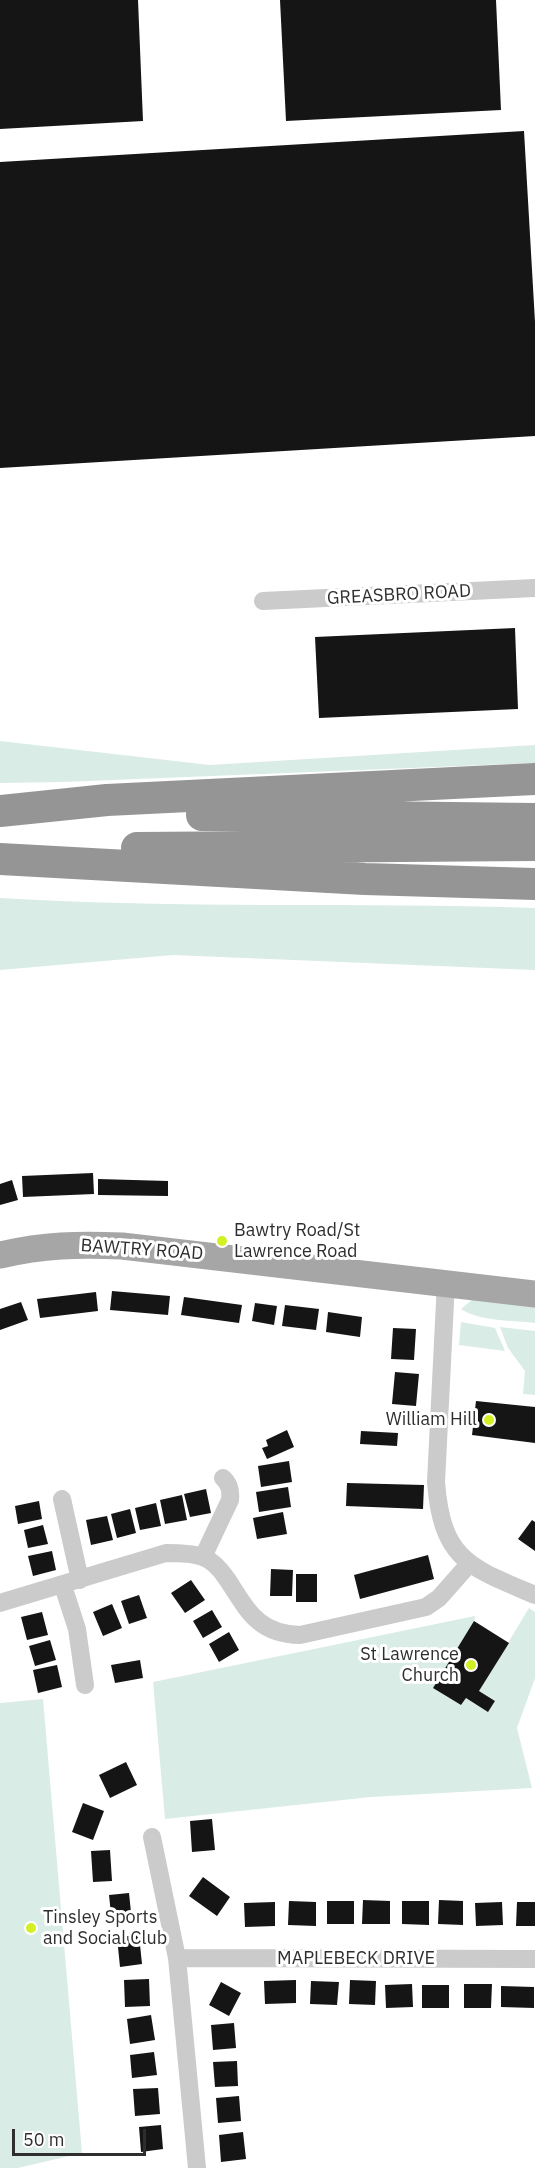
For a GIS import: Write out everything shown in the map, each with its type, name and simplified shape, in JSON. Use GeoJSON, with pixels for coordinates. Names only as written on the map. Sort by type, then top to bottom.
{"type":"FeatureCollection","features":[{"type":"Feature","properties":{"kind":"highway"},"geometry":{"type":"LineString","coordinates":[[0,812],[107,800],[535,778]]}},
{"type":"Feature","properties":{"kind":"highway"},"geometry":{"type":"LineString","coordinates":[[0,812],[535,819]]}},
{"type":"Feature","properties":{"kind":"highway"},"geometry":{"type":"LineString","coordinates":[[0,851],[218,846],[535,845]]}},
{"type":"Feature","properties":{"kind":"highway"},"geometry":{"type":"LineString","coordinates":[[0,859],[365,879],[535,884]]}},
{"type":"Feature","properties":{"kind":"main road","name":"BAWTRY ROAD"},"geometry":{"type":"LineString","coordinates":[[0,1255],[45,1246],[76,1244],[122,1246],[535,1294]]}},
{"type":"Feature","properties":{"kind":"street","name":"GREASBRO ROAD"},"geometry":{"type":"LineString","coordinates":[[263,601],[535,588]]}},
{"type":"Feature","properties":{"kind":"street"},"geometry":{"type":"LineString","coordinates":[[447,1282],[436,1482],[438,1509],[443,1530],[469,1564],[488,1575],[535,1595]]}},
{"type":"Feature","properties":{"kind":"street"},"geometry":{"type":"LineString","coordinates":[[203,1557],[230,1500],[231,1490],[223,1478]]}},
{"type":"Feature","properties":{"kind":"street"},"geometry":{"type":"LineString","coordinates":[[62,1499],[85,1685]]}},
{"type":"Feature","properties":{"kind":"street"},"geometry":{"type":"LineString","coordinates":[[0,1603],[166,1553],[203,1557],[215,1564],[251,1616],[262,1626],[287,1635],[300,1635],[426,1607],[439,1598],[469,1564]]}},
{"type":"Feature","properties":{"kind":"street"},"geometry":{"type":"LineString","coordinates":[[152,1837],[177,1958],[197,2168]]}},
{"type":"Feature","properties":{"kind":"street","name":"MAPLEBECK DRIVE"},"geometry":{"type":"LineString","coordinates":[[177,1958],[535,1959]]}},
{"type":"Feature","properties":{"kind":"shaded area"},"geometry":{"type":"Polygon","coordinates":[[[0,741],[210,765],[535,745],[535,763],[0,783],[0,741]]]}},
{"type":"Feature","properties":{"kind":"shaded area"},"geometry":{"type":"Polygon","coordinates":[[[0,898],[134,903],[535,908],[535,970],[173,955],[0,970],[0,898]]]}},
{"type":"Feature","properties":{"kind":"shaded area"},"geometry":{"type":"Polygon","coordinates":[[[473,1299],[535,1303],[535,1323],[497,1320],[461,1309],[473,1299]]]}},
{"type":"Feature","properties":{"kind":"shaded area"},"geometry":{"type":"Polygon","coordinates":[[[461,1322],[495,1328],[505,1351],[459,1345],[461,1322]]]}},
{"type":"Feature","properties":{"kind":"shaded area"},"geometry":{"type":"Polygon","coordinates":[[[500,1327],[535,1331],[535,1395],[523,1394],[525,1371],[508,1348],[500,1327]]]}},
{"type":"Feature","properties":{"kind":"shaded area"},"geometry":{"type":"Polygon","coordinates":[[[529,1608],[535,1612],[535,1678],[517,1728],[532,1788],[371,1797],[165,1819],[153,1682],[475,1616],[474,1622],[433,1688],[461,1705],[466,1698],[488,1711],[495,1701],[479,1691],[529,1608]]]}},
{"type":"Feature","properties":{"kind":"shaded area","name":"Tinsley Sports and Social Club"},"geometry":{"type":"Polygon","coordinates":[[[43,1699],[82,2153],[18,2168],[0,2168],[0,1703],[43,1699]]]}},
{"type":"Feature","properties":{"kind":"building"},"geometry":{"type":"Polygon","coordinates":[[[0,0],[138,0],[143,121],[0,129],[0,0]]]}},
{"type":"Feature","properties":{"kind":"building"},"geometry":{"type":"Polygon","coordinates":[[[280,0],[496,0],[501,110],[286,121],[280,0]]]}},
{"type":"Feature","properties":{"kind":"building"},"geometry":{"type":"Polygon","coordinates":[[[524,131],[535,322],[535,436],[0,468],[0,162],[524,131]]]}},
{"type":"Feature","properties":{"kind":"building"},"geometry":{"type":"Polygon","coordinates":[[[515,628],[518,709],[319,718],[315,637],[515,628]]]}},
{"type":"Feature","properties":{"kind":"building"},"geometry":{"type":"Polygon","coordinates":[[[93,1173],[94,1194],[23,1197],[22,1176],[93,1173]]]}},
{"type":"Feature","properties":{"kind":"building"},"geometry":{"type":"Polygon","coordinates":[[[98,1179],[168,1181],[168,1196],[98,1195],[98,1179]]]}},
{"type":"Feature","properties":{"kind":"building"},"geometry":{"type":"Polygon","coordinates":[[[12,1180],[18,1200],[0,1205],[0,1184],[12,1180]]]}},
{"type":"Feature","properties":{"kind":"building"},"geometry":{"type":"Polygon","coordinates":[[[112,1291],[170,1296],[168,1315],[110,1310],[112,1291]]]}},
{"type":"Feature","properties":{"kind":"building"},"geometry":{"type":"Polygon","coordinates":[[[96,1292],[98,1311],[40,1318],[37,1299],[96,1292]]]}},
{"type":"Feature","properties":{"kind":"building"},"geometry":{"type":"Polygon","coordinates":[[[184,1297],[242,1305],[239,1323],[181,1315],[184,1297]]]}},
{"type":"Feature","properties":{"kind":"building"},"geometry":{"type":"Polygon","coordinates":[[[21,1302],[28,1320],[0,1330],[0,1309],[21,1302]]]}},
{"type":"Feature","properties":{"kind":"building"},"geometry":{"type":"Polygon","coordinates":[[[255,1303],[277,1306],[274,1325],[252,1321],[255,1303]]]}},
{"type":"Feature","properties":{"kind":"building"},"geometry":{"type":"Polygon","coordinates":[[[285,1305],[319,1309],[316,1330],[282,1326],[285,1305]]]}},
{"type":"Feature","properties":{"kind":"building"},"geometry":{"type":"Polygon","coordinates":[[[328,1312],[362,1317],[360,1337],[326,1332],[328,1312]]]}},
{"type":"Feature","properties":{"kind":"building"},"geometry":{"type":"Polygon","coordinates":[[[393,1328],[416,1329],[414,1360],[391,1359],[393,1328]]]}},
{"type":"Feature","properties":{"kind":"building"},"geometry":{"type":"Polygon","coordinates":[[[395,1372],[419,1374],[416,1406],[392,1404],[395,1372]]]}},
{"type":"Feature","properties":{"kind":"building"},"geometry":{"type":"Polygon","coordinates":[[[476,1401],[535,1407],[535,1443],[472,1435],[476,1401]]]}},
{"type":"Feature","properties":{"kind":"building"},"geometry":{"type":"Polygon","coordinates":[[[287,1430],[294,1447],[267,1459],[262,1448],[268,1446],[266,1440],[287,1430]]]}},
{"type":"Feature","properties":{"kind":"building"},"geometry":{"type":"Polygon","coordinates":[[[361,1431],[398,1433],[397,1446],[360,1444],[361,1431]]]}},
{"type":"Feature","properties":{"kind":"building"},"geometry":{"type":"Polygon","coordinates":[[[289,1461],[292,1482],[261,1487],[258,1466],[289,1461]]]}},
{"type":"Feature","properties":{"kind":"building"},"geometry":{"type":"Polygon","coordinates":[[[347,1483],[424,1485],[423,1509],[346,1506],[347,1483]]]}},
{"type":"Feature","properties":{"kind":"building"},"geometry":{"type":"Polygon","coordinates":[[[288,1487],[291,1507],[259,1512],[256,1492],[288,1487]]]}},
{"type":"Feature","properties":{"kind":"building"},"geometry":{"type":"Polygon","coordinates":[[[206,1489],[211,1513],[190,1517],[184,1494],[206,1489]]]}},
{"type":"Feature","properties":{"kind":"building"},"geometry":{"type":"Polygon","coordinates":[[[182,1495],[187,1520],[165,1524],[160,1500],[182,1495]]]}},
{"type":"Feature","properties":{"kind":"building"},"geometry":{"type":"Polygon","coordinates":[[[39,1501],[42,1519],[18,1524],[15,1506],[39,1501]]]}},
{"type":"Feature","properties":{"kind":"building"},"geometry":{"type":"Polygon","coordinates":[[[156,1503],[161,1526],[140,1530],[135,1508],[156,1503]]]}},
{"type":"Feature","properties":{"kind":"building"},"geometry":{"type":"Polygon","coordinates":[[[130,1509],[136,1533],[117,1538],[111,1514],[130,1509]]]}},
{"type":"Feature","properties":{"kind":"building"},"geometry":{"type":"Polygon","coordinates":[[[283,1512],[287,1534],[257,1539],[253,1518],[283,1512]]]}},
{"type":"Feature","properties":{"kind":"building"},"geometry":{"type":"Polygon","coordinates":[[[107,1516],[113,1540],[91,1545],[86,1520],[107,1516]]]}},
{"type":"Feature","properties":{"kind":"building"},"geometry":{"type":"Polygon","coordinates":[[[532,1520],[535,1522],[535,1551],[518,1539],[532,1520]]]}},
{"type":"Feature","properties":{"kind":"building"},"geometry":{"type":"Polygon","coordinates":[[[43,1525],[48,1544],[28,1548],[24,1530],[43,1525]]]}},
{"type":"Feature","properties":{"kind":"building"},"geometry":{"type":"Polygon","coordinates":[[[52,1551],[56,1570],[33,1576],[28,1556],[52,1551]]]}},
{"type":"Feature","properties":{"kind":"building"},"geometry":{"type":"Polygon","coordinates":[[[428,1555],[434,1579],[360,1599],[354,1575],[428,1555]]]}},
{"type":"Feature","properties":{"kind":"building"},"geometry":{"type":"Polygon","coordinates":[[[271,1569],[293,1570],[292,1596],[270,1596],[271,1569]]]}},
{"type":"Feature","properties":{"kind":"building"},"geometry":{"type":"Polygon","coordinates":[[[296,1574],[317,1574],[317,1602],[296,1602],[296,1574]]]}},
{"type":"Feature","properties":{"kind":"building"},"geometry":{"type":"Polygon","coordinates":[[[191,1580],[205,1600],[185,1613],[171,1593],[191,1580]]]}},
{"type":"Feature","properties":{"kind":"building"},"geometry":{"type":"Polygon","coordinates":[[[139,1595],[147,1618],[129,1624],[121,1601],[139,1595]]]}},
{"type":"Feature","properties":{"kind":"building"},"geometry":{"type":"Polygon","coordinates":[[[112,1604],[122,1628],[103,1636],[93,1612],[112,1604]]]}},
{"type":"Feature","properties":{"kind":"building"},"geometry":{"type":"Polygon","coordinates":[[[212,1610],[222,1627],[203,1638],[193,1621],[212,1610]]]}},
{"type":"Feature","properties":{"kind":"building"},"geometry":{"type":"Polygon","coordinates":[[[42,1612],[48,1635],[27,1640],[21,1617],[42,1612]]]}},
{"type":"Feature","properties":{"kind":"building","name":"St Lawrence Church"},"geometry":{"type":"Polygon","coordinates":[[[474,1621],[509,1643],[479,1691],[495,1701],[488,1712],[466,1698],[461,1705],[433,1688],[474,1621]]]}},
{"type":"Feature","properties":{"kind":"building"},"geometry":{"type":"Polygon","coordinates":[[[229,1632],[239,1650],[219,1662],[209,1644],[229,1632]]]}},
{"type":"Feature","properties":{"kind":"building"},"geometry":{"type":"Polygon","coordinates":[[[50,1640],[56,1660],[35,1666],[29,1646],[50,1640]]]}},
{"type":"Feature","properties":{"kind":"building"},"geometry":{"type":"Polygon","coordinates":[[[140,1660],[143,1678],[115,1683],[111,1665],[140,1660]]]}},
{"type":"Feature","properties":{"kind":"building"},"geometry":{"type":"Polygon","coordinates":[[[57,1665],[62,1687],[38,1693],[33,1670],[57,1665]]]}},
{"type":"Feature","properties":{"kind":"building"},"geometry":{"type":"Polygon","coordinates":[[[126,1762],[137,1785],[110,1798],[99,1775],[126,1762]]]}},
{"type":"Feature","properties":{"kind":"building"},"geometry":{"type":"Polygon","coordinates":[[[83,1803],[104,1811],[93,1840],[72,1832],[83,1803]]]}},
{"type":"Feature","properties":{"kind":"building"},"geometry":{"type":"Polygon","coordinates":[[[212,1819],[215,1850],[192,1852],[190,1821],[212,1819]]]}},
{"type":"Feature","properties":{"kind":"building"},"geometry":{"type":"Polygon","coordinates":[[[110,1850],[112,1881],[93,1882],[91,1851],[110,1850]]]}},
{"type":"Feature","properties":{"kind":"building"},"geometry":{"type":"Polygon","coordinates":[[[203,1877],[230,1897],[217,1916],[189,1896],[203,1877]]]}},
{"type":"Feature","properties":{"kind":"building"},"geometry":{"type":"Polygon","coordinates":[[[129,1893],[132,1922],[112,1924],[109,1895],[129,1893]]]}},
{"type":"Feature","properties":{"kind":"building"},"geometry":{"type":"Polygon","coordinates":[[[363,1900],[390,1901],[390,1924],[362,1924],[363,1900]]]}},
{"type":"Feature","properties":{"kind":"building"},"geometry":{"type":"Polygon","coordinates":[[[439,1900],[463,1901],[463,1925],[438,1924],[439,1900]]]}},
{"type":"Feature","properties":{"kind":"building"},"geometry":{"type":"Polygon","coordinates":[[[289,1901],[316,1902],[316,1926],[288,1925],[289,1901]]]}},
{"type":"Feature","properties":{"kind":"building"},"geometry":{"type":"Polygon","coordinates":[[[327,1901],[354,1901],[354,1924],[327,1924],[327,1901]]]}},
{"type":"Feature","properties":{"kind":"building"},"geometry":{"type":"Polygon","coordinates":[[[402,1901],[429,1901],[429,1925],[402,1924],[402,1901]]]}},
{"type":"Feature","properties":{"kind":"building"},"geometry":{"type":"Polygon","coordinates":[[[275,1902],[275,1926],[245,1927],[244,1903],[275,1902]]]}},
{"type":"Feature","properties":{"kind":"building"},"geometry":{"type":"Polygon","coordinates":[[[502,1902],[503,1925],[476,1926],[475,1903],[502,1902]]]}},
{"type":"Feature","properties":{"kind":"building"},"geometry":{"type":"Polygon","coordinates":[[[517,1902],[535,1902],[535,1926],[516,1926],[517,1902]]]}},
{"type":"Feature","properties":{"kind":"building"},"geometry":{"type":"Polygon","coordinates":[[[139,1935],[142,1964],[120,1967],[117,1937],[139,1935]]]}},
{"type":"Feature","properties":{"kind":"building"},"geometry":{"type":"Polygon","coordinates":[[[149,1979],[150,2006],[125,2007],[124,1980],[149,1979]]]}},
{"type":"Feature","properties":{"kind":"building"},"geometry":{"type":"Polygon","coordinates":[[[296,1980],[296,2003],[265,2004],[264,1981],[296,1980]]]}},
{"type":"Feature","properties":{"kind":"building"},"geometry":{"type":"Polygon","coordinates":[[[350,1980],[376,1981],[375,2005],[349,2004],[350,1980]]]}},
{"type":"Feature","properties":{"kind":"building"},"geometry":{"type":"Polygon","coordinates":[[[311,1981],[339,1982],[337,2005],[310,2004],[311,1981]]]}},
{"type":"Feature","properties":{"kind":"building"},"geometry":{"type":"Polygon","coordinates":[[[221,1982],[241,1993],[229,2016],[209,2005],[221,1982]]]}},
{"type":"Feature","properties":{"kind":"building"},"geometry":{"type":"Polygon","coordinates":[[[412,1984],[413,2007],[386,2008],[385,1985],[412,1984]]]}},
{"type":"Feature","properties":{"kind":"building"},"geometry":{"type":"Polygon","coordinates":[[[464,1984],[492,1984],[491,2008],[464,2008],[464,1984]]]}},
{"type":"Feature","properties":{"kind":"building"},"geometry":{"type":"Polygon","coordinates":[[[422,1985],[449,1985],[449,2008],[422,2008],[422,1985]]]}},
{"type":"Feature","properties":{"kind":"building"},"geometry":{"type":"Polygon","coordinates":[[[501,1986],[534,1987],[534,2008],[501,2007],[501,1986]]]}},
{"type":"Feature","properties":{"kind":"building"},"geometry":{"type":"Polygon","coordinates":[[[151,2015],[155,2040],[130,2044],[127,2019],[151,2015]]]}},
{"type":"Feature","properties":{"kind":"building"},"geometry":{"type":"Polygon","coordinates":[[[234,2023],[236,2048],[213,2050],[211,2025],[234,2023]]]}},
{"type":"Feature","properties":{"kind":"building"},"geometry":{"type":"Polygon","coordinates":[[[154,2052],[157,2075],[132,2078],[130,2055],[154,2052]]]}},
{"type":"Feature","properties":{"kind":"building"},"geometry":{"type":"Polygon","coordinates":[[[237,2061],[238,2086],[215,2087],[213,2062],[237,2061]]]}},
{"type":"Feature","properties":{"kind":"building"},"geometry":{"type":"Polygon","coordinates":[[[158,2088],[160,2114],[135,2116],[133,2089],[158,2088]]]}},
{"type":"Feature","properties":{"kind":"building"},"geometry":{"type":"Polygon","coordinates":[[[239,2096],[241,2121],[218,2123],[216,2098],[239,2096]]]}},
{"type":"Feature","properties":{"kind":"building"},"geometry":{"type":"Polygon","coordinates":[[[161,2125],[163,2149],[141,2152],[139,2127],[161,2125]]]}},
{"type":"Feature","properties":{"kind":"building"},"geometry":{"type":"Polygon","coordinates":[[[243,2132],[246,2159],[221,2162],[219,2135],[243,2132]]]}},
{"type":"Feature","properties":{"kind":"place","name":"Bawtry Road/St Lawrence Road"},"geometry":{"type":"Point","coordinates":[222,1241]}},
{"type":"Feature","properties":{"kind":"place","name":"William Hill"},"geometry":{"type":"Point","coordinates":[489,1420]}},
{"type":"Feature","properties":{"kind":"place","name":"St Lawrence Church"},"geometry":{"type":"Point","coordinates":[471,1665]}},
{"type":"Feature","properties":{"kind":"place","name":"Tinsley Sports and Social Club"},"geometry":{"type":"Point","coordinates":[31,1928]}}]}
